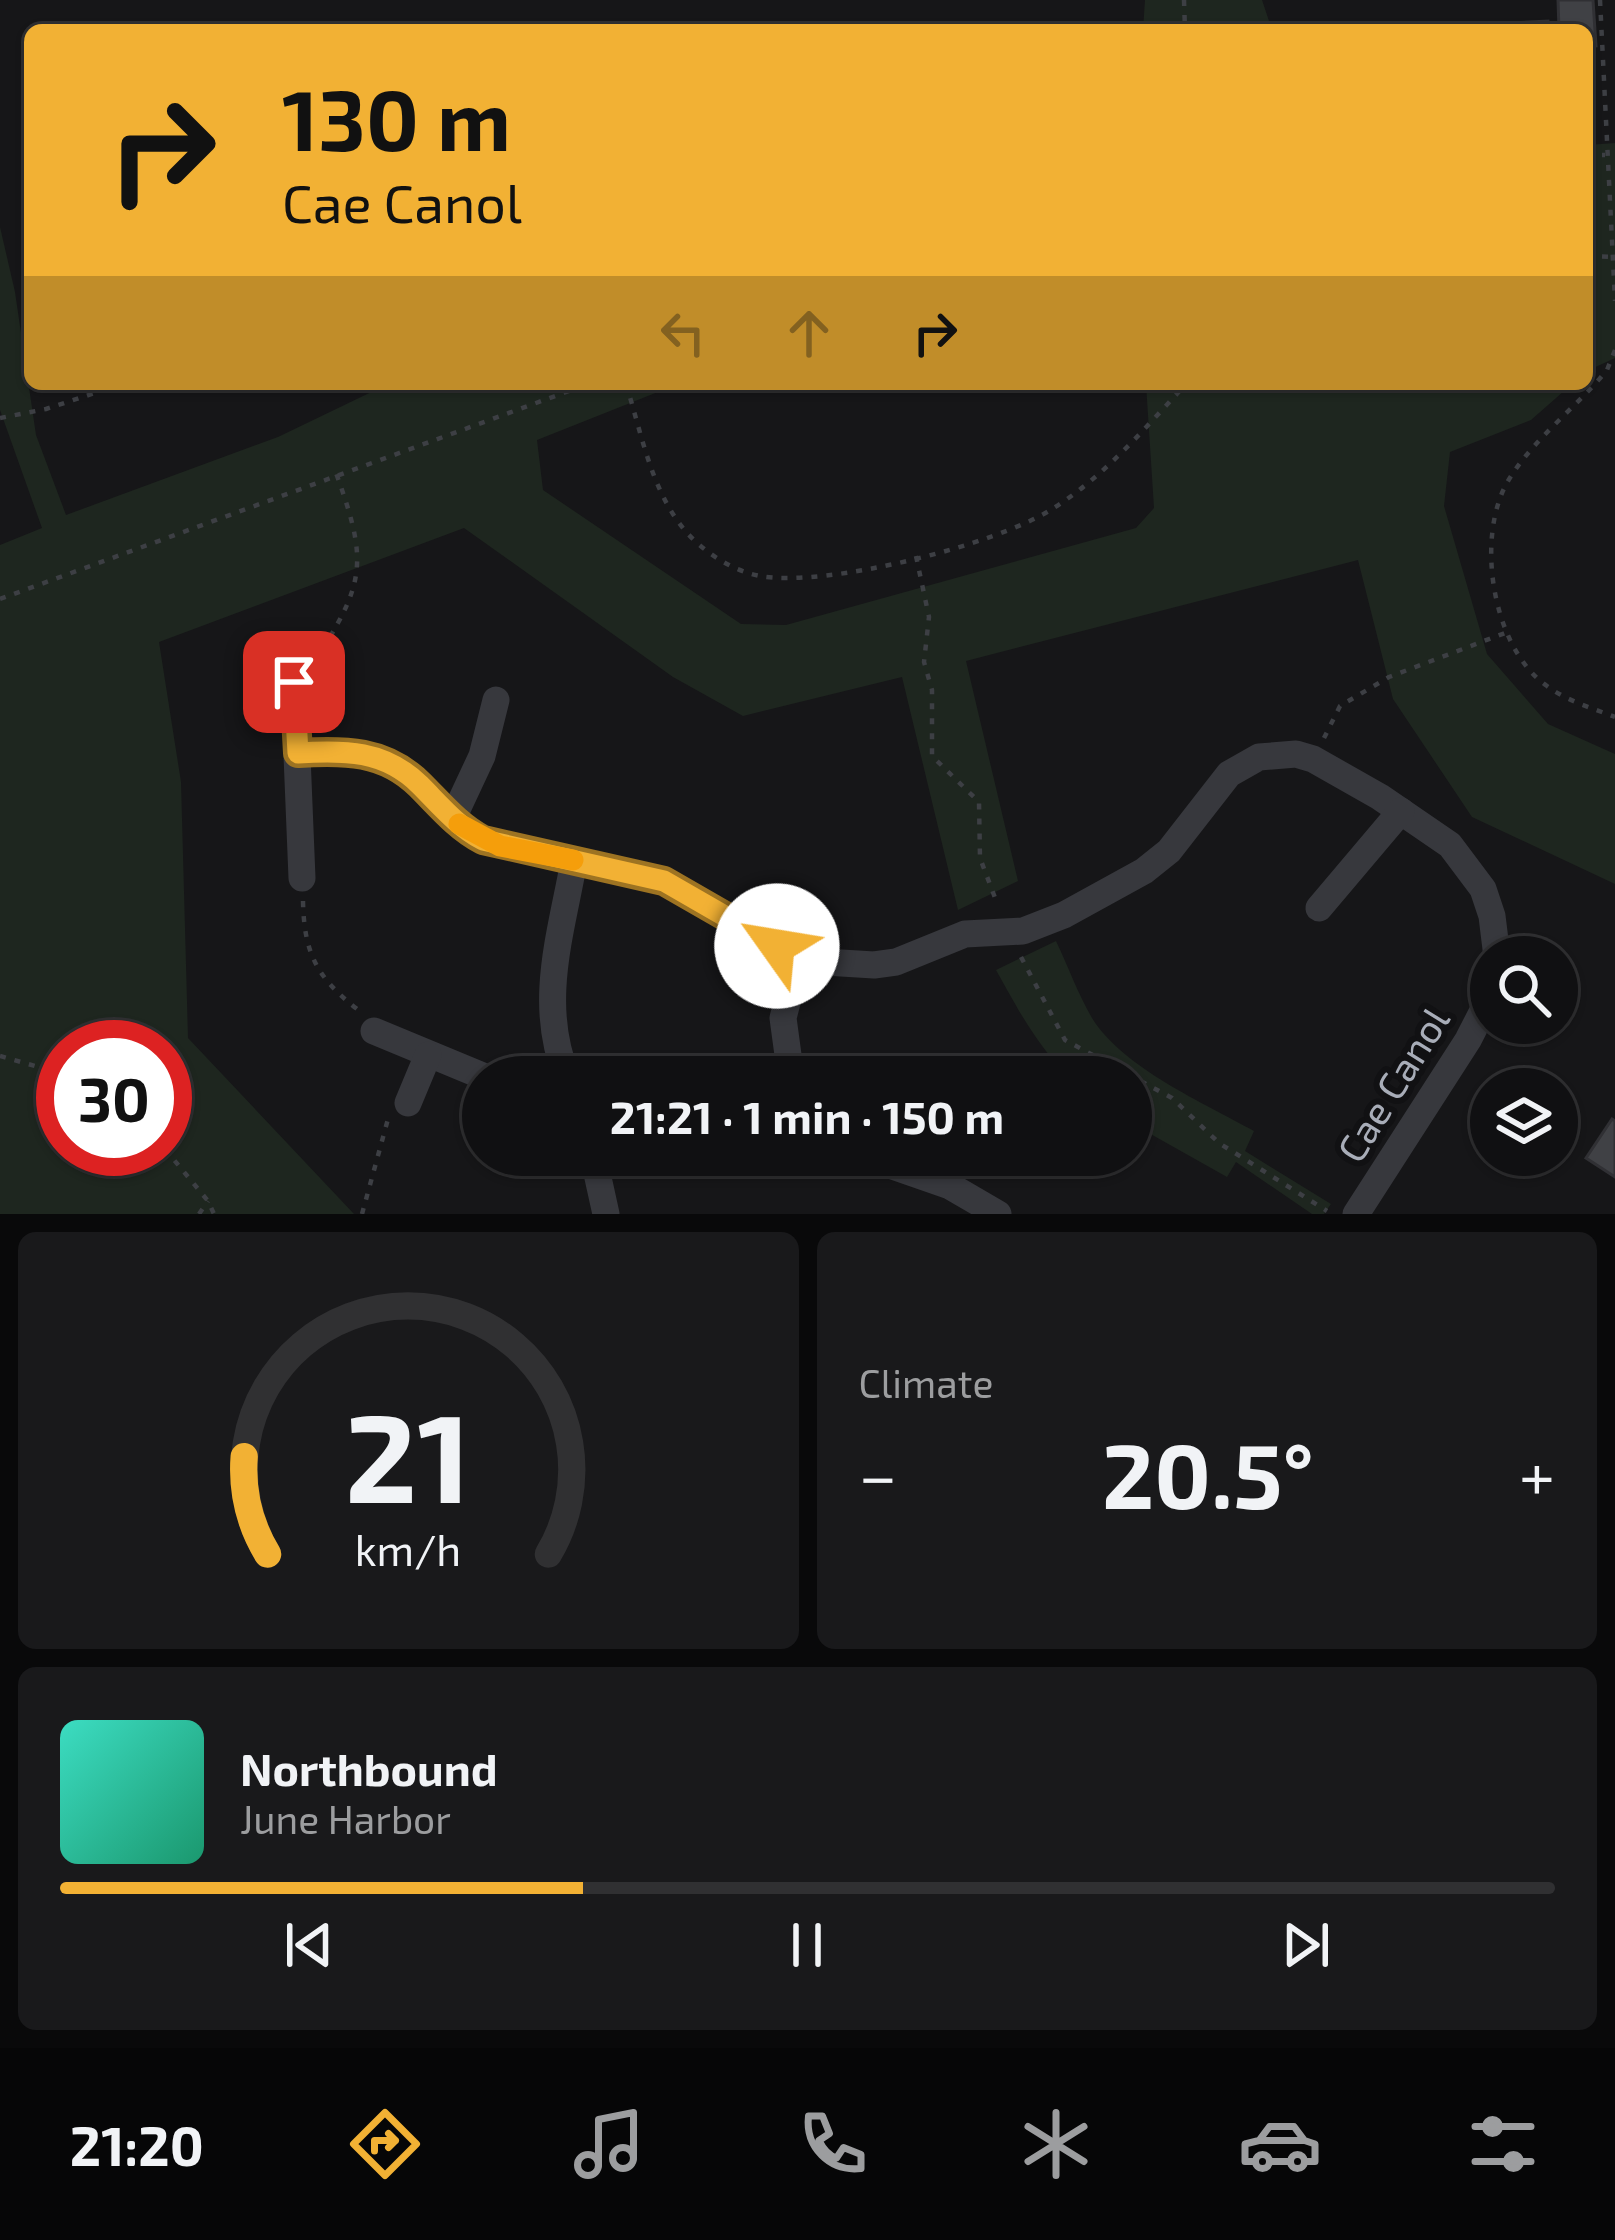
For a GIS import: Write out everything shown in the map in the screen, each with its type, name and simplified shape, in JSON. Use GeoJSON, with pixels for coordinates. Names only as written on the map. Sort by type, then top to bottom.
{"type":"FeatureCollection","features":[{"type":"Feature","properties":{"kind":"street"},"geometry":{"type":"LineString","coordinates":[[294,682],[302,878]]}},
{"type":"Feature","properties":{"kind":"street"},"geometry":{"type":"LineString","coordinates":[[453,818],[482,756],[496,700]]}},
{"type":"Feature","properties":{"kind":"street"},"geometry":{"type":"LineString","coordinates":[[298,753],[359,752],[382,759],[404,771],[483,840],[664,881],[800,956],[874,964],[896,962],[964,934],[1036,927],[1144,871],[1169,851],[1229,774],[1244,764],[1276,754],[1313,759],[1429,828],[1468,866],[1483,889],[1495,936]]}},
{"type":"Feature","properties":{"kind":"street"},"geometry":{"type":"LineString","coordinates":[[1319,908],[1401,811]]}},
{"type":"Feature","properties":{"kind":"street"},"geometry":{"type":"LineString","coordinates":[[556,1056],[550,996],[574,860]]}},
{"type":"Feature","properties":{"kind":"street"},"geometry":{"type":"LineString","coordinates":[[788,1056],[783,1018],[800,956]]}},
{"type":"Feature","properties":{"kind":"street"},"geometry":{"type":"LineString","coordinates":[[374,1031],[462,1068]]}},
{"type":"Feature","properties":{"kind":"street","name":"Cae Canol"},"geometry":{"type":"LineString","coordinates":[[1356,1214],[1470,1036]]}},
{"type":"Feature","properties":{"kind":"street"},"geometry":{"type":"LineString","coordinates":[[408,1103],[428,1055]]}},
{"type":"Feature","properties":{"kind":"street"},"geometry":{"type":"LineString","coordinates":[[597,1176],[605,1214]]}},
{"type":"Feature","properties":{"kind":"street"},"geometry":{"type":"LineString","coordinates":[[921,1176],[950,1186],[998,1214]]}},
{"type":"Feature","properties":{"kind":"path"},"geometry":{"type":"LineString","coordinates":[[1600,0],[1615,301]]}},
{"type":"Feature","properties":{"kind":"path"},"geometry":{"type":"LineString","coordinates":[[1593,155],[1606,155]]}},
{"type":"Feature","properties":{"kind":"path"},"geometry":{"type":"LineString","coordinates":[[1593,387],[1615,350]]}},
{"type":"Feature","properties":{"kind":"path"},"geometry":{"type":"LineString","coordinates":[[0,418],[104,390]]}},
{"type":"Feature","properties":{"kind":"path"},"geometry":{"type":"LineString","coordinates":[[0,599],[571,390]]}},
{"type":"Feature","properties":{"kind":"path"},"geometry":{"type":"LineString","coordinates":[[628,390],[658,485],[674,519],[718,560],[764,577],[795,577],[962,546],[1050,511],[1118,456],[1180,390]]}},
{"type":"Feature","properties":{"kind":"path"},"geometry":{"type":"LineString","coordinates":[[1591,390],[1509,480],[1490,530],[1490,554],[1508,632],[1526,666],[1544,685],[1615,717]]}},
{"type":"Feature","properties":{"kind":"path"},"geometry":{"type":"LineString","coordinates":[[294,682],[315,662],[339,624],[360,566],[358,532],[336,473]]}},
{"type":"Feature","properties":{"kind":"path"},"geometry":{"type":"LineString","coordinates":[[916,556],[920,583]]}},
{"type":"Feature","properties":{"kind":"path"},"geometry":{"type":"LineString","coordinates":[[1313,759],[1340,706],[1389,677],[1508,632]]}},
{"type":"Feature","properties":{"kind":"path"},"geometry":{"type":"LineString","coordinates":[[302,878],[306,949],[332,988],[370,1018],[374,1031]]}},
{"type":"Feature","properties":{"kind":"path"},"geometry":{"type":"LineString","coordinates":[[0,1056],[36,1066]]}},
{"type":"Feature","properties":{"kind":"path"},"geometry":{"type":"LineString","coordinates":[[362,1214],[391,1108],[408,1103]]}},
{"type":"Feature","properties":{"kind":"path"},"geometry":{"type":"LineString","coordinates":[[187,1176],[214,1214]]}},
{"type":"Feature","properties":{"kind":"path"},"geometry":{"type":"LineString","coordinates":[[199,1214],[208,1201]]}},
{"type":"Feature","properties":{"kind":"shaded area"},"geometry":{"type":"Polygon","coordinates":[[[1145,0],[1262,0],[1272,24],[1143,24],[1145,0]]]}},
{"type":"Feature","properties":{"kind":"shaded area"},"geometry":{"type":"Polygon","coordinates":[[[1615,143],[1615,358],[1593,368],[1593,145],[1615,143]]]}},
{"type":"Feature","properties":{"kind":"shaded area"},"geometry":{"type":"Polygon","coordinates":[[[0,227],[15,292],[24,390],[29,390],[36,435],[66,515],[278,437],[376,390],[663,390],[537,440],[543,490],[741,624],[786,625],[1136,528],[1154,508],[1146,390],[1565,390],[1531,420],[1450,452],[1444,506],[1487,654],[1548,724],[1615,754],[1615,884],[1472,817],[1393,699],[1358,560],[966,661],[1018,881],[958,910],[902,677],[743,716],[673,677],[464,528],[159,642],[181,782],[188,1020],[36,1020],[36,1176],[192,1176],[192,1042],[354,1214],[0,1214],[0,545],[42,528],[0,410],[0,227]]]}},
{"type":"Feature","properties":{"kind":"shaded area"},"geometry":{"type":"Polygon","coordinates":[[[1056,941],[1092,1018],[1127,1056],[1051,1056],[996,970],[1056,941]]]}},
{"type":"Feature","properties":{"kind":"shaded area"},"geometry":{"type":"Polygon","coordinates":[[[1152,1073],[1254,1131],[1245,1151],[1331,1204],[1324,1214],[1312,1214],[1236,1162],[1227,1177],[1152,1135],[1152,1073]]]}},
{"type":"Feature","properties":{"kind":"building"},"geometry":{"type":"Polygon","coordinates":[[[1558,0],[1593,0],[1596,46],[1593,24],[1559,24],[1558,0]]]}},
{"type":"Feature","properties":{"kind":"building"},"geometry":{"type":"Polygon","coordinates":[[[1615,1121],[1615,1177],[1586,1158],[1615,1121]]]}},
{"type":"Feature","properties":{"kind":"slow traffic"},"geometry":{"type":"LineString","coordinates":[[459,824],[500,846],[573,860]]}},
{"type":"Feature","properties":{"kind":"route"},"geometry":{"type":"LineString","coordinates":[[294,682],[298,753],[359,752],[382,759],[404,771],[467,832],[483,840],[664,881],[777,946]]}}]}
